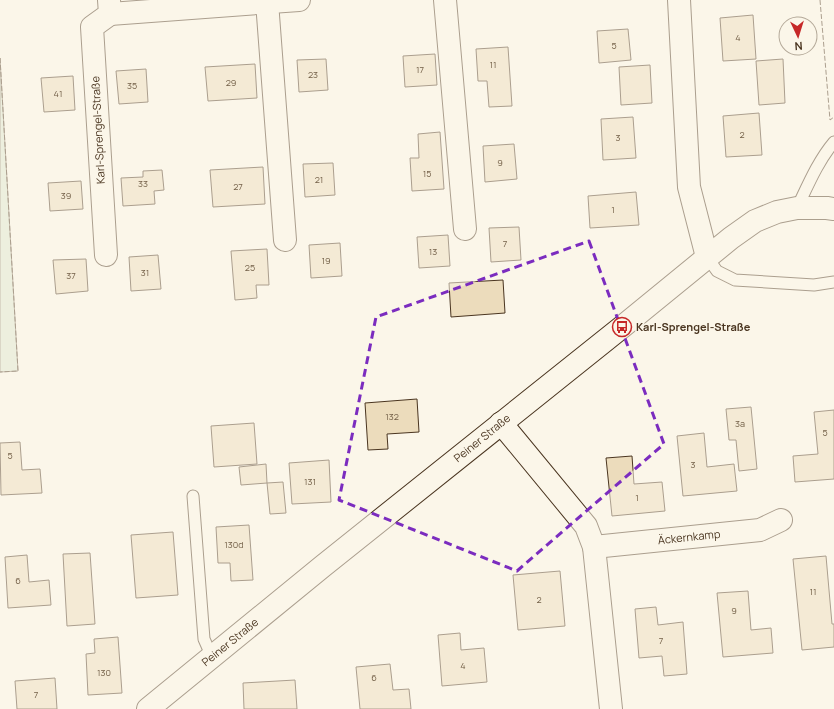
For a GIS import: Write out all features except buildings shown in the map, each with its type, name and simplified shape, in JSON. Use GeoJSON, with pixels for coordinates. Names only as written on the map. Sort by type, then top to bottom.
{"type":"FeatureCollection","features":[{"type":"Feature","properties":{"kind":"street","name":"Karl-Sprengel-Straße"},"geometry":{"type":"LineString","coordinates":[[106,255],[92,27],[109,7],[299,0]]}},
{"type":"Feature","properties":{"kind":"street"},"geometry":{"type":"LineString","coordinates":[[445,0],[465,229]]}},
{"type":"Feature","properties":{"kind":"street"},"geometry":{"type":"LineString","coordinates":[[679,0],[688,187],[707,257]]}},
{"type":"Feature","properties":{"kind":"street"},"geometry":{"type":"LineString","coordinates":[[267,2],[285,240]]}},
{"type":"Feature","properties":{"kind":"street","name":"Peiner Straße"},"geometry":{"type":"LineString","coordinates":[[148,709],[622,327],[730,238],[755,221],[777,212],[797,208],[827,208],[834,210]]}},
{"type":"Feature","properties":{"kind":"street"},"geometry":{"type":"LineString","coordinates":[[501,423],[586,526],[594,547],[611,709]]}},
{"type":"Feature","properties":{"kind":"street","name":"Äckernkamp"},"geometry":{"type":"LineString","coordinates":[[594,547],[760,530],[781,520]]}},
{"type":"Feature","properties":{"kind":"lane"},"geometry":{"type":"LineString","coordinates":[[797,208],[825,152],[834,142]]}},
{"type":"Feature","properties":{"kind":"lane"},"geometry":{"type":"LineString","coordinates":[[707,257],[717,271],[735,280],[814,285],[834,282]]}},
{"type":"Feature","properties":{"kind":"lane"},"geometry":{"type":"LineString","coordinates":[[193,496],[204,639],[212,657]]}},
{"type":"Feature","properties":{"kind":"highlighted area"},"geometry":{"type":"Polygon","coordinates":[[[589,241],[664,444],[517,571],[339,500],[376,317],[589,241]]]}},
{"type":"Feature","properties":{"kind":"green space"},"geometry":{"type":"Polygon","coordinates":[[[0,58],[18,371],[0,372],[0,58]]]}},
{"type":"Feature","properties":{"kind":"fence"},"geometry":{"type":"LineString","coordinates":[[820,0],[830,120],[834,117]]}},
{"type":"Feature","properties":{"kind":"fence"},"geometry":{"type":"LineString","coordinates":[[0,58],[18,371],[0,372]]}},
{"type":"Feature","properties":{"kind":"place","name":"Karl-Sprengel-Straße"},"geometry":{"type":"Point","coordinates":[622,327]}}]}
